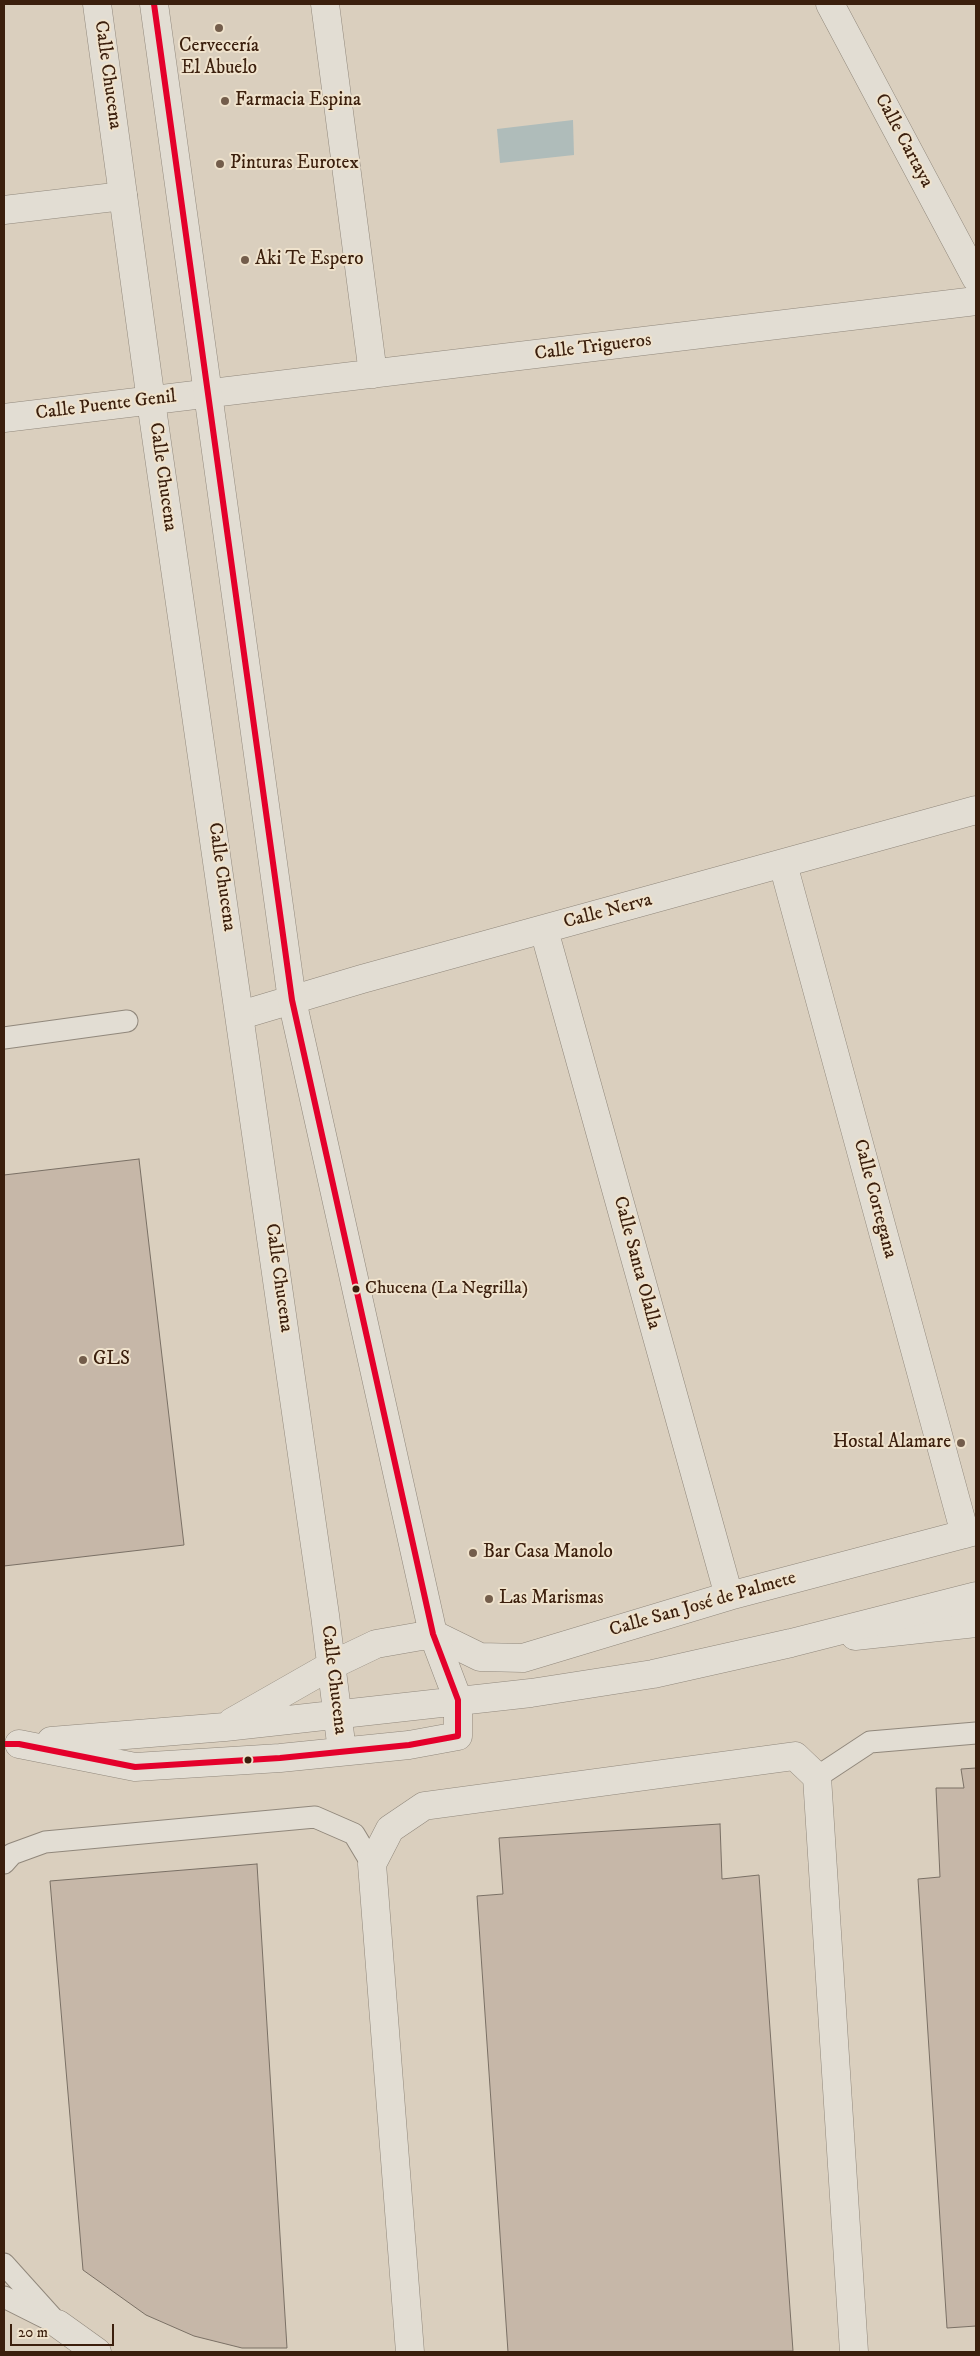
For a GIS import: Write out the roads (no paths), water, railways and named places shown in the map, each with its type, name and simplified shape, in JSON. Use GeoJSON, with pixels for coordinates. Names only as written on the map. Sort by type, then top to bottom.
{"type":"FeatureCollection","features":[{"type":"Feature","properties":{"kind":"street","name":"Calle Chucena"},"geometry":{"type":"LineString","coordinates":[[97,4],[151,401],[241,1015],[332,1665],[342,1751]]}},
{"type":"Feature","properties":{"kind":"street"},"geometry":{"type":"LineString","coordinates":[[8,1744],[135,1767],[280,1758],[409,1745],[458,1736],[458,1700],[433,1634],[292,1000],[154,4]]}},
{"type":"Feature","properties":{"kind":"street"},"geometry":{"type":"LineString","coordinates":[[325,4],[373,374]]}},
{"type":"Feature","properties":{"kind":"street","name":"Calle Cartaya"},"geometry":{"type":"LineString","coordinates":[[830,4],[976,278]]}},
{"type":"Feature","properties":{"kind":"street"},"geometry":{"type":"LineString","coordinates":[[4,210],[123,196]]}},
{"type":"Feature","properties":{"kind":"street","name":"Calle Trigueros"},"geometry":{"type":"LineString","coordinates":[[209,394],[976,301]]}},
{"type":"Feature","properties":{"kind":"street","name":"Calle Puente Genil"},"geometry":{"type":"LineString","coordinates":[[4,418],[209,394]]}},
{"type":"Feature","properties":{"kind":"street","name":"Calle Nerva"},"geometry":{"type":"LineString","coordinates":[[241,1015],[976,810]]}},
{"type":"Feature","properties":{"kind":"street","name":"Calle Cortegana"},"geometry":{"type":"LineString","coordinates":[[783,864],[971,1533]]}},
{"type":"Feature","properties":{"kind":"street","name":"Calle Santa Olalla"},"geometry":{"type":"LineString","coordinates":[[544,930],[728,1596]]}},
{"type":"Feature","properties":{"kind":"street","name":"Calle San José de Palmete"},"geometry":{"type":"LineString","coordinates":[[433,1634],[480,1657],[523,1658],[728,1596],[971,1533]]}},
{"type":"Feature","properties":{"kind":"street"},"geometry":{"type":"LineString","coordinates":[[8,1744],[225,1727],[531,1693],[653,1674],[976,1596]]}},
{"type":"Feature","properties":{"kind":"street"},"geometry":{"type":"LineString","coordinates":[[791,1642],[976,1622]]}},
{"type":"Feature","properties":{"kind":"street"},"geometry":{"type":"LineString","coordinates":[[225,1727],[332,1665],[376,1644],[433,1634]]}},
{"type":"Feature","properties":{"kind":"street"},"geometry":{"type":"LineString","coordinates":[[410,2352],[372,1864],[390,1829],[424,1806],[795,1756],[817,1777],[854,2352]]}},
{"type":"Feature","properties":{"kind":"street"},"geometry":{"type":"LineString","coordinates":[[58,2324],[97,2352]]}},
{"type":"Feature","properties":{"kind":"lane"},"geometry":{"type":"LineString","coordinates":[[4,1038],[127,1021]]}},
{"type":"Feature","properties":{"kind":"lane"},"geometry":{"type":"LineString","coordinates":[[817,1777],[870,1742],[976,1733]]}},
{"type":"Feature","properties":{"kind":"lane"},"geometry":{"type":"LineString","coordinates":[[4,1863],[12,1854],[45,1842],[315,1817],[354,1834],[372,1864]]}},
{"type":"Feature","properties":{"kind":"lane"},"geometry":{"type":"LineString","coordinates":[[4,2264],[58,2324]]}},
{"type":"Feature","properties":{"kind":"lane"},"geometry":{"type":"LineString","coordinates":[[4,2297],[58,2324]]}},
{"type":"Feature","properties":{"kind":"place","name":"Cervecería El Abuelo"},"geometry":{"type":"Point","coordinates":[219,28]}},
{"type":"Feature","properties":{"kind":"place","name":"Farmacia Espina"},"geometry":{"type":"Point","coordinates":[225,101]}},
{"type":"Feature","properties":{"kind":"place","name":"Pinturas Eurotex"},"geometry":{"type":"Point","coordinates":[220,164]}},
{"type":"Feature","properties":{"kind":"place","name":"Aki Te Espero"},"geometry":{"type":"Point","coordinates":[245,260]}},
{"type":"Feature","properties":{"kind":"place","name":"Chucena (La Negrilla)"},"geometry":{"type":"Point","coordinates":[356,1289]}},
{"type":"Feature","properties":{"kind":"place","name":"GLS"},"geometry":{"type":"Point","coordinates":[83,1360]}},
{"type":"Feature","properties":{"kind":"place","name":"Hostal Alamare"},"geometry":{"type":"Point","coordinates":[961,1443]}},
{"type":"Feature","properties":{"kind":"place","name":"Bar Casa Manolo"},"geometry":{"type":"Point","coordinates":[473,1553]}},
{"type":"Feature","properties":{"kind":"place","name":"Las Marismas"},"geometry":{"type":"Point","coordinates":[489,1599]}}]}
